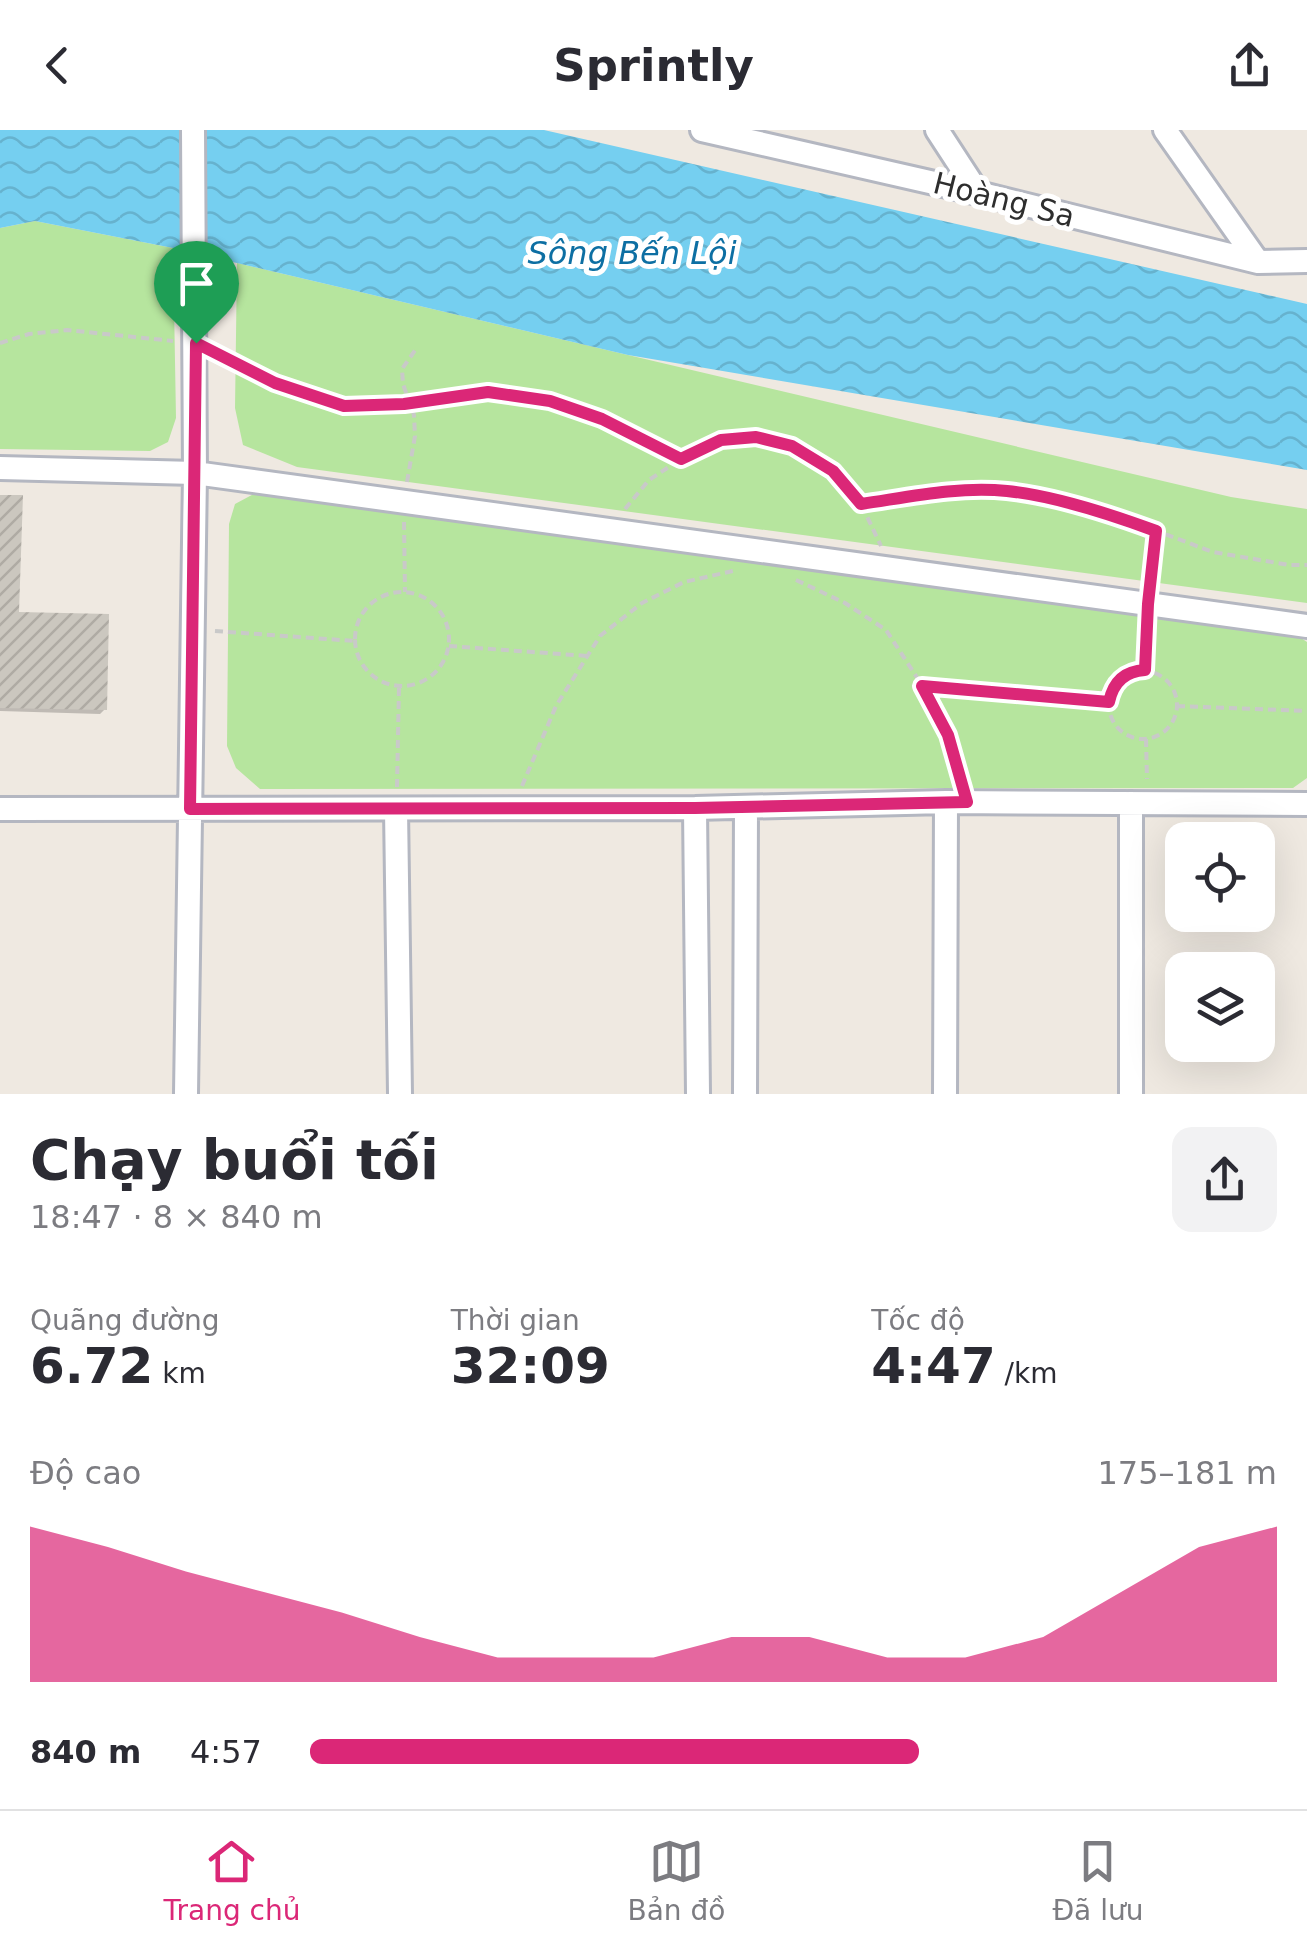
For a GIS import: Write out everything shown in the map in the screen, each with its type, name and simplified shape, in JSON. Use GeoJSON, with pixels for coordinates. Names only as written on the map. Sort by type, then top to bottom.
{"type":"FeatureCollection","features":[{"type":"Feature","properties":{"kind":"street"},"geometry":{"type":"LineString","coordinates":[[186,1094],[195,473],[194,130]]}},
{"type":"Feature","properties":{"kind":"street","name":"Hoàng Sa"},"geometry":{"type":"LineString","coordinates":[[702,130],[1258,262],[1307,261]]}},
{"type":"Feature","properties":{"kind":"street"},"geometry":{"type":"LineString","coordinates":[[937,130],[978,193]]}},
{"type":"Feature","properties":{"kind":"street"},"geometry":{"type":"LineString","coordinates":[[1165,130],[1258,262]]}},
{"type":"Feature","properties":{"kind":"street"},"geometry":{"type":"LineString","coordinates":[[0,468],[195,473],[1307,626]]}},
{"type":"Feature","properties":{"kind":"street"},"geometry":{"type":"LineString","coordinates":[[0,809],[695,808],[956,802],[1307,804]]}},
{"type":"Feature","properties":{"kind":"street"},"geometry":{"type":"LineString","coordinates":[[945,1094],[956,802]]}},
{"type":"Feature","properties":{"kind":"street"},"geometry":{"type":"LineString","coordinates":[[1131,1094],[1139,803]]}},
{"type":"Feature","properties":{"kind":"street"},"geometry":{"type":"LineString","coordinates":[[746,807],[746,1094]]}},
{"type":"Feature","properties":{"kind":"street"},"geometry":{"type":"LineString","coordinates":[[695,808],[698,1094]]}},
{"type":"Feature","properties":{"kind":"street"},"geometry":{"type":"LineString","coordinates":[[396,809],[400,1094]]}},
{"type":"Feature","properties":{"kind":"path"},"geometry":{"type":"LineString","coordinates":[[0,343],[29,334],[67,330],[196,343],[275,383],[344,406],[409,403],[488,392],[550,401],[602,419],[681,459]]}},
{"type":"Feature","properties":{"kind":"path"},"geometry":{"type":"LineString","coordinates":[[405,592],[404,502],[415,436],[414,415],[402,384],[402,369],[416,349]]}},
{"type":"Feature","properties":{"kind":"path"},"geometry":{"type":"LineString","coordinates":[[608,530],[648,480],[681,459],[721,440],[756,437],[792,446],[833,471],[861,504],[891,568]]}},
{"type":"Feature","properties":{"kind":"path"},"geometry":{"type":"LineString","coordinates":[[861,504],[946,491],[1007,491],[1100,510],[1213,552],[1307,565]]}},
{"type":"Feature","properties":{"kind":"path"},"geometry":{"type":"LineString","coordinates":[[1145,670],[1156,531]]}},
{"type":"Feature","properties":{"kind":"path"},"geometry":{"type":"LineString","coordinates":[[512,809],[556,706],[600,636],[642,603],[684,582],[735,571]]}},
{"type":"Feature","properties":{"kind":"path"},"geometry":{"type":"LineString","coordinates":[[785,576],[845,603],[886,630],[948,735],[956,802]]}},
{"type":"Feature","properties":{"kind":"path"},"geometry":{"type":"LineString","coordinates":[[405,592],[420,595],[433,604],[449,630],[449,646],[435,674],[407,687],[377,680],[358,656],[355,640],[364,611],[376,600],[405,592]]}},
{"type":"Feature","properties":{"kind":"path"},"geometry":{"type":"LineString","coordinates":[[192,630],[355,640]]}},
{"type":"Feature","properties":{"kind":"path"},"geometry":{"type":"LineString","coordinates":[[449,646],[588,656]]}},
{"type":"Feature","properties":{"kind":"path"},"geometry":{"type":"LineString","coordinates":[[1145,670],[1171,684],[1177,706],[1170,727],[1146,739],[1121,732],[1114,723],[1109,702],[1118,681],[1145,670]]}},
{"type":"Feature","properties":{"kind":"path"},"geometry":{"type":"LineString","coordinates":[[396,809],[399,686]]}},
{"type":"Feature","properties":{"kind":"path"},"geometry":{"type":"LineString","coordinates":[[922,686],[1109,702]]}},
{"type":"Feature","properties":{"kind":"path"},"geometry":{"type":"LineString","coordinates":[[1177,706],[1307,711]]}},
{"type":"Feature","properties":{"kind":"path"},"geometry":{"type":"LineString","coordinates":[[1139,803],[1146,739]]}},
{"type":"Feature","properties":{"kind":"green space"},"geometry":{"type":"Polygon","coordinates":[[[35,221],[173,248],[176,418],[168,442],[150,451],[0,449],[0,228],[35,221]]]}},
{"type":"Feature","properties":{"kind":"green space"},"geometry":{"type":"Polygon","coordinates":[[[237,263],[1231,497],[1307,509],[1307,603],[297,467],[243,445],[235,408],[237,263]]]}},
{"type":"Feature","properties":{"kind":"green space"},"geometry":{"type":"Polygon","coordinates":[[[261,490],[1298,636],[1307,642],[1307,778],[1293,788],[260,789],[236,768],[227,746],[229,524],[235,504],[261,490]]]}},
{"type":"Feature","properties":{"kind":"water","name":"Sông Bến Lội"},"geometry":{"type":"Polygon","coordinates":[[[0,130],[544,130],[1307,304],[1307,470],[628,355],[173,248],[35,221],[0,228],[0,130]]]}},
{"type":"Feature","properties":{"kind":"building"},"geometry":{"type":"Polygon","coordinates":[[[0,495],[23,495],[19,612],[109,614],[107,710],[0,708],[0,495]]]}},
{"type":"Feature","properties":{"kind":"route"},"geometry":{"type":"LineString","coordinates":[[196,343],[275,383],[344,406],[404,404],[488,392],[550,401],[602,419],[681,459],[721,440],[756,437],[792,446],[833,471],[861,504],[946,491],[1007,491],[1100,510],[1156,531],[1145,670],[1118,681],[1109,702],[922,686],[948,735],[967,802],[695,808],[190,809],[196,343]]}}]}
